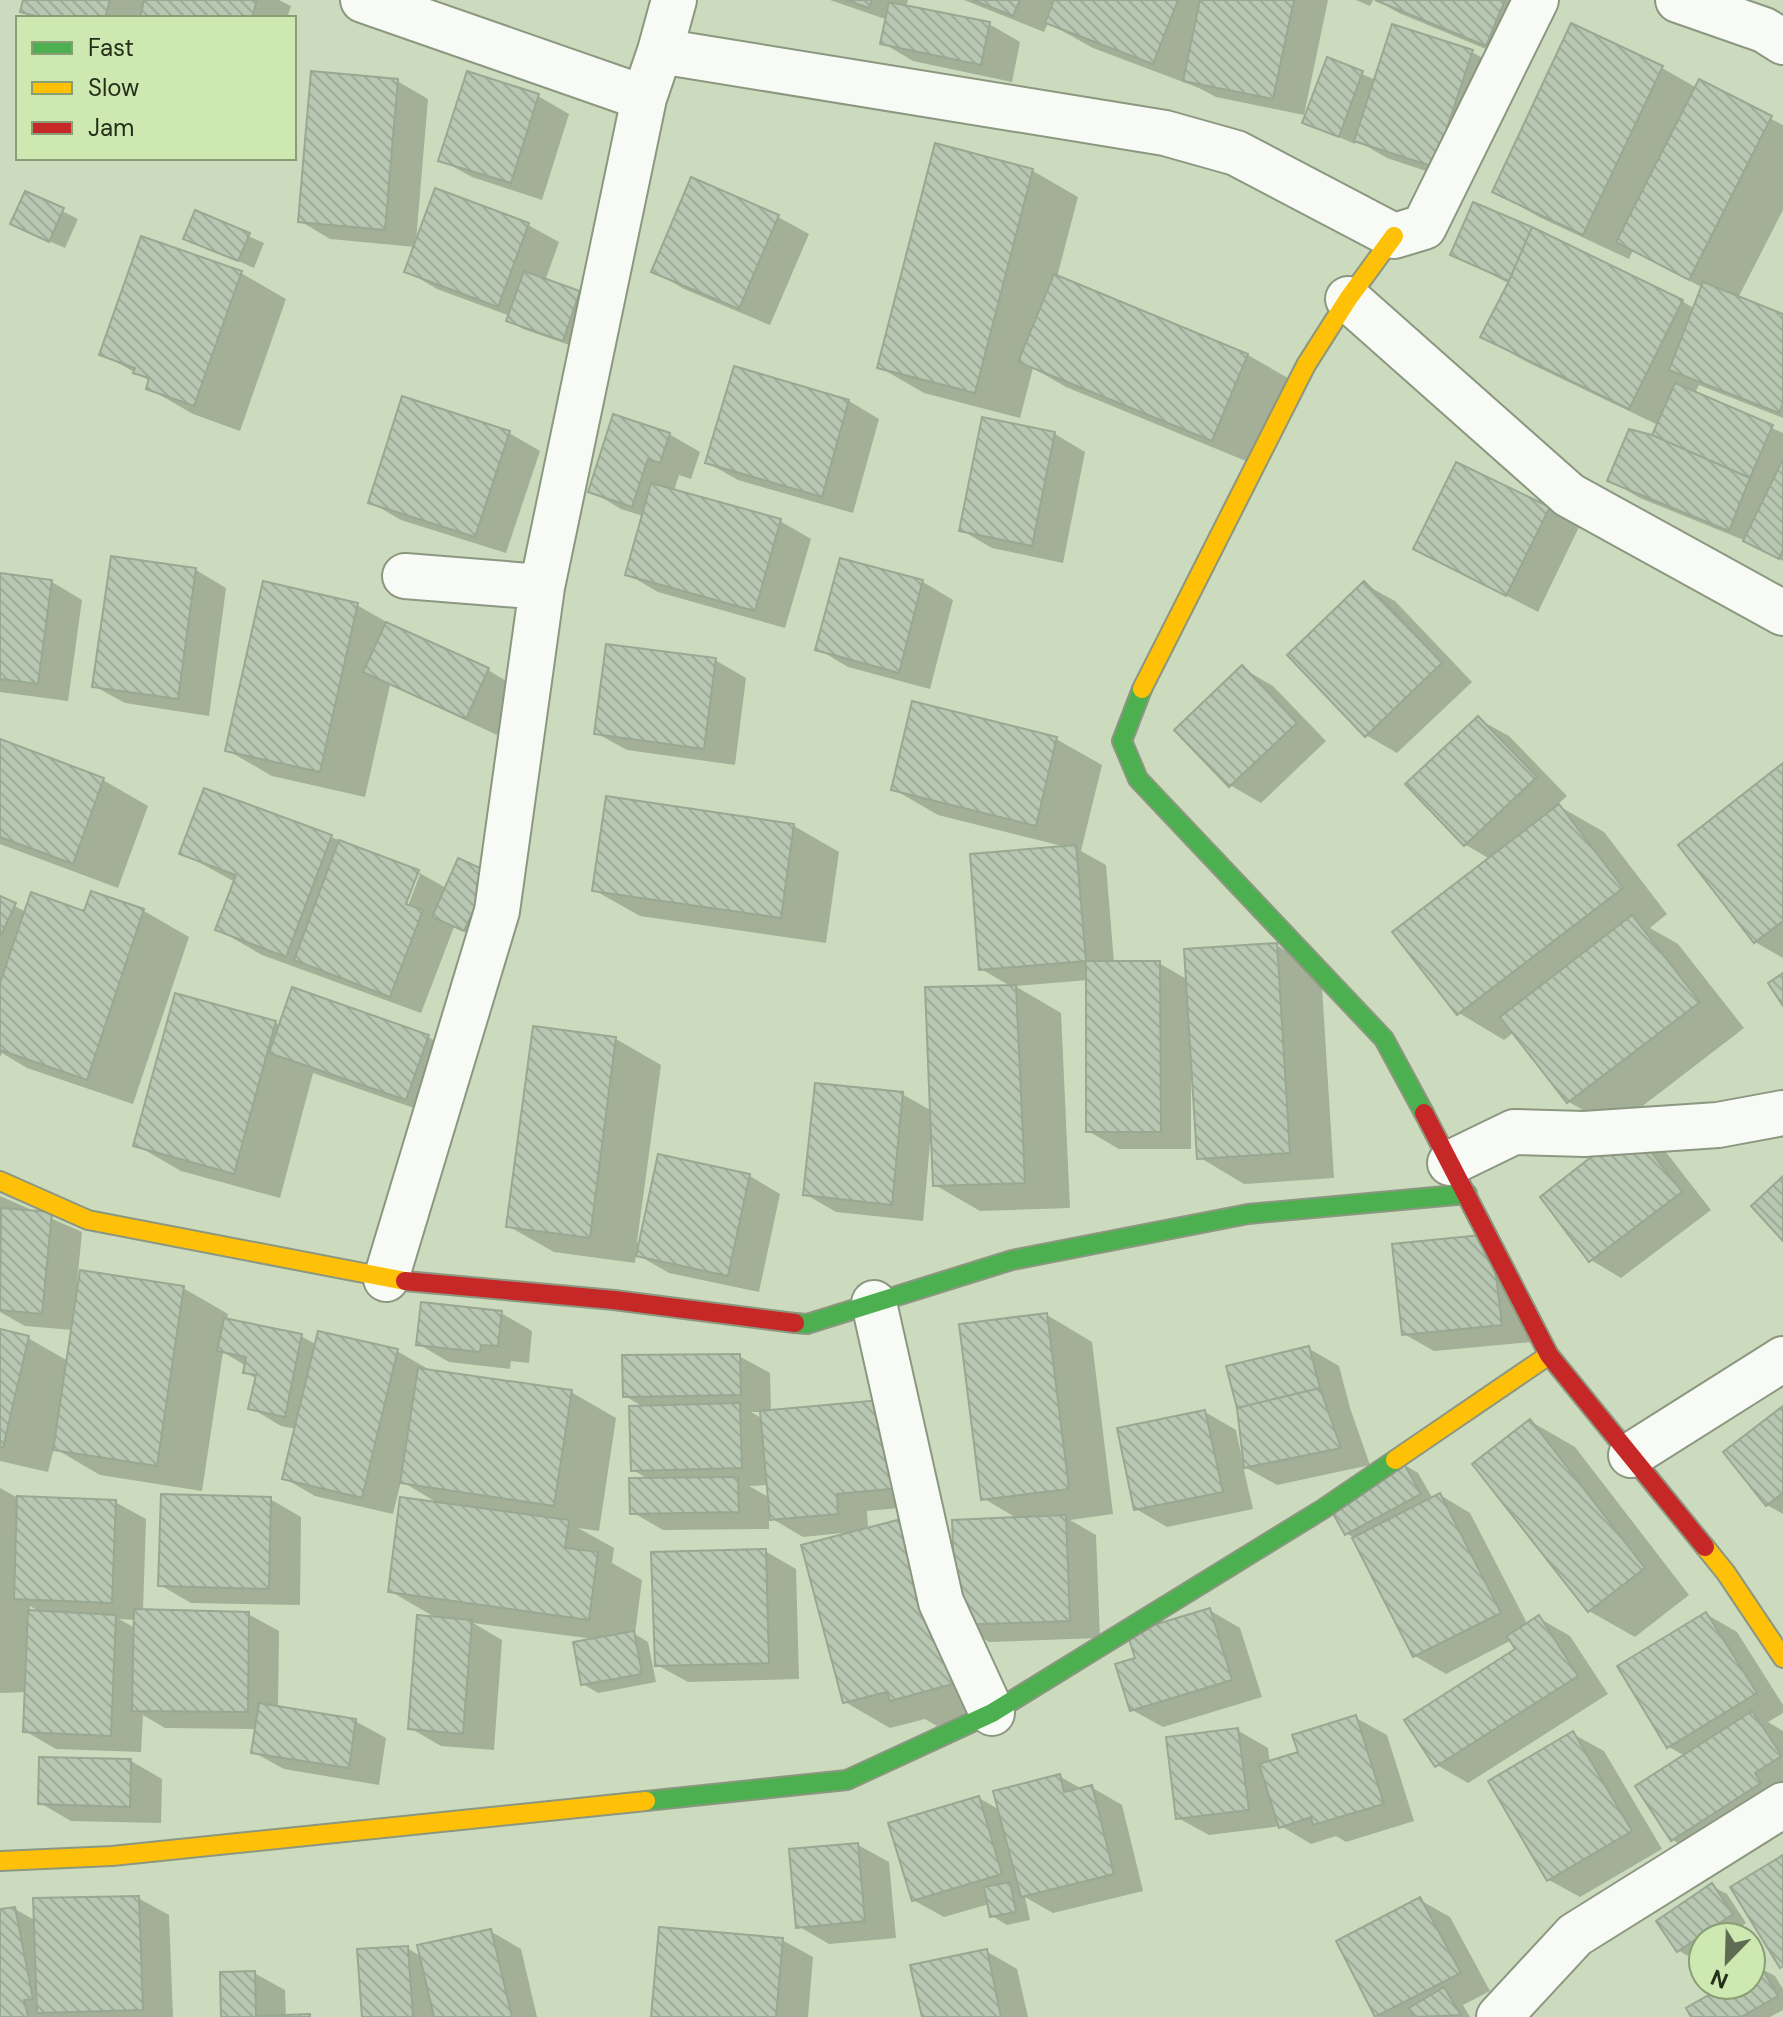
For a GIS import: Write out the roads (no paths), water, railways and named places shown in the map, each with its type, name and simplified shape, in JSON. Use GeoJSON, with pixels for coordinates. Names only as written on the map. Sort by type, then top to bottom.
{"type":"FeatureCollection","features":[{"type":"Feature","properties":{"kind":"street"},"geometry":{"type":"LineString","coordinates":[[363,0],[644,98]]}},
{"type":"Feature","properties":{"kind":"street"},"geometry":{"type":"LineString","coordinates":[[386,1279],[497,911],[542,587],[644,98],[674,0]]}},
{"type":"Feature","properties":{"kind":"street"},"geometry":{"type":"LineString","coordinates":[[1536,0],[1424,227],[1394,236],[1348,299],[1306,365],[1146,680],[1122,741],[1138,779],[1384,1039],[1549,1355],[1726,1573],[1783,1658]]}},
{"type":"Feature","properties":{"kind":"street"},"geometry":{"type":"LineString","coordinates":[[1678,0],[1764,30],[1783,42]]}},
{"type":"Feature","properties":{"kind":"street"},"geometry":{"type":"LineString","coordinates":[[660,51],[1165,133],[1236,153],[1394,236]]}},
{"type":"Feature","properties":{"kind":"street"},"geometry":{"type":"LineString","coordinates":[[1348,299],[1569,495],[1783,613]]}},
{"type":"Feature","properties":{"kind":"street"},"geometry":{"type":"LineString","coordinates":[[405,576],[542,587]]}},
{"type":"Feature","properties":{"kind":"street"},"geometry":{"type":"LineString","coordinates":[[0,1181],[88,1220],[386,1279],[614,1300],[807,1324],[1012,1260],[1248,1214],[1458,1178],[1514,1132],[1599,1133],[1718,1125],[1783,1113]]}},
{"type":"Feature","properties":{"kind":"street"},"geometry":{"type":"LineString","coordinates":[[874,1303],[941,1602],[992,1713]]}},
{"type":"Feature","properties":{"kind":"street"},"geometry":{"type":"LineString","coordinates":[[0,1861],[112,1856],[847,1780],[992,1713],[1323,1509],[1549,1355]]}},
{"type":"Feature","properties":{"kind":"street"},"geometry":{"type":"LineString","coordinates":[[1631,1455],[1783,1359]]}},
{"type":"Feature","properties":{"kind":"street"},"geometry":{"type":"LineString","coordinates":[[1499,2017],[1575,1935],[1783,1805]]}}]}
